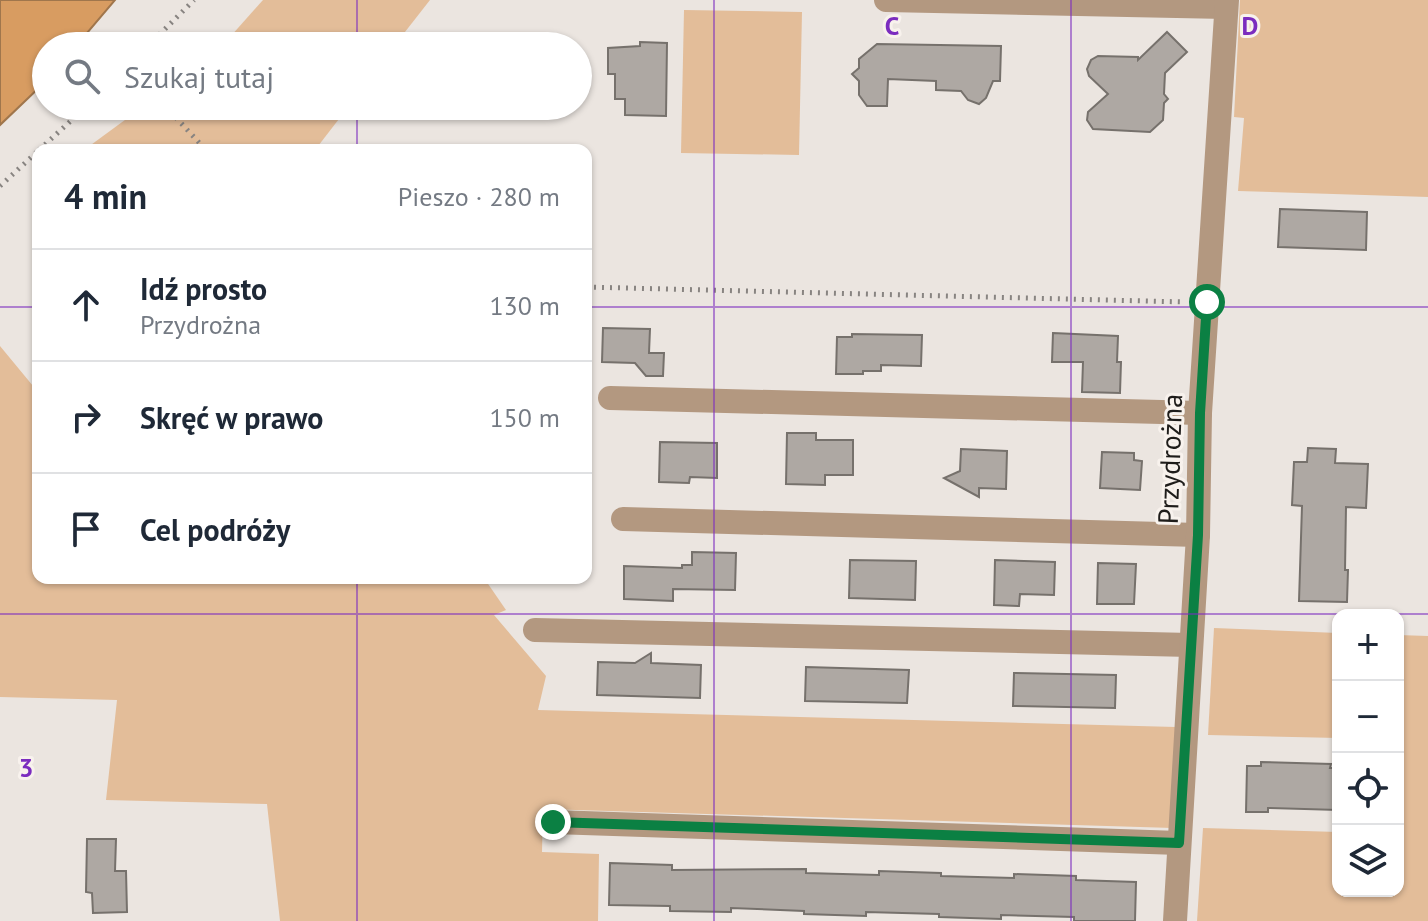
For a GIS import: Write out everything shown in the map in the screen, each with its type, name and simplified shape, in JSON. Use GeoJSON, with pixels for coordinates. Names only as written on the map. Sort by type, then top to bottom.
{"type":"FeatureCollection","features":[{"type":"Feature","properties":{"kind":"street"},"geometry":{"type":"LineString","coordinates":[[886,0],[1226,4]]}},
{"type":"Feature","properties":{"kind":"street","name":"Przydrożna"},"geometry":{"type":"LineString","coordinates":[[1175,921],[1198,535],[1200,413],[1226,4]]}},
{"type":"Feature","properties":{"kind":"street"},"geometry":{"type":"LineString","coordinates":[[610,398],[1200,413]]}},
{"type":"Feature","properties":{"kind":"street"},"geometry":{"type":"LineString","coordinates":[[623,519],[1198,535]]}},
{"type":"Feature","properties":{"kind":"street"},"geometry":{"type":"LineString","coordinates":[[535,630],[1191,645]]}},
{"type":"Feature","properties":{"kind":"street"},"geometry":{"type":"LineString","coordinates":[[553,822],[1179,843]]}},
{"type":"Feature","properties":{"kind":"path"},"geometry":{"type":"LineString","coordinates":[[162,32],[194,0]]}},
{"type":"Feature","properties":{"kind":"path"},"geometry":{"type":"LineString","coordinates":[[46,144],[72,120]]}},
{"type":"Feature","properties":{"kind":"path"},"geometry":{"type":"LineString","coordinates":[[178,120],[200,144]]}},
{"type":"Feature","properties":{"kind":"path"},"geometry":{"type":"LineString","coordinates":[[0,186],[32,157]]}},
{"type":"Feature","properties":{"kind":"path"},"geometry":{"type":"LineString","coordinates":[[592,287],[1207,302]]}},
{"type":"Feature","properties":{"kind":"shaded area"},"geometry":{"type":"Polygon","coordinates":[[[0,0],[115,0],[88,32],[32,32],[32,94],[0,125],[0,0]]]}},
{"type":"Feature","properties":{"kind":"shaded area"},"geometry":{"type":"Polygon","coordinates":[[[263,0],[430,0],[405,32],[234,32],[263,0]]]}},
{"type":"Feature","properties":{"kind":"shaded area"},"geometry":{"type":"Polygon","coordinates":[[[1240,0],[1428,0],[1428,197],[1238,191],[1244,118],[1234,117],[1240,0]]]}},
{"type":"Feature","properties":{"kind":"shaded area"},"geometry":{"type":"Polygon","coordinates":[[[684,10],[802,12],[799,155],[681,153],[684,10]]]}},
{"type":"Feature","properties":{"kind":"shaded area"},"geometry":{"type":"Polygon","coordinates":[[[125,120],[338,120],[320,144],[92,144],[125,120]]]}},
{"type":"Feature","properties":{"kind":"shaded area"},"geometry":{"type":"Polygon","coordinates":[[[0,346],[32,385],[32,584],[488,584],[506,610],[494,615],[546,676],[538,710],[1176,727],[1173,828],[543,809],[542,852],[599,854],[598,921],[280,921],[267,804],[106,800],[117,700],[0,697],[0,346]]]}},
{"type":"Feature","properties":{"kind":"shaded area"},"geometry":{"type":"Polygon","coordinates":[[[1214,628],[1332,633],[1332,738],[1208,735],[1214,628]]]}},
{"type":"Feature","properties":{"kind":"shaded area"},"geometry":{"type":"Polygon","coordinates":[[[1404,635],[1428,636],[1428,921],[1197,921],[1203,828],[1332,832],[1332,897],[1404,897],[1404,635]]]}},
{"type":"Feature","properties":{"kind":"building"},"geometry":{"type":"Polygon","coordinates":[[[1167,32],[1187,52],[1165,73],[1164,94],[1168,99],[1164,103],[1163,120],[1150,132],[1093,129],[1087,120],[1088,112],[1108,94],[1089,76],[1087,69],[1091,60],[1098,56],[1138,57],[1138,60],[1167,32]]]}},
{"type":"Feature","properties":{"kind":"building"},"geometry":{"type":"Polygon","coordinates":[[[640,42],[667,43],[666,116],[625,115],[625,99],[615,99],[615,74],[608,74],[608,48],[640,46],[640,42]]]}},
{"type":"Feature","properties":{"kind":"building"},"geometry":{"type":"Polygon","coordinates":[[[877,44],[1001,46],[1000,81],[993,81],[986,98],[979,104],[968,100],[961,91],[936,90],[936,81],[888,79],[887,106],[867,106],[859,95],[859,81],[852,74],[859,68],[859,59],[877,44]]]}},
{"type":"Feature","properties":{"kind":"building"},"geometry":{"type":"Polygon","coordinates":[[[1280,209],[1367,212],[1366,250],[1278,247],[1280,209]]]}},
{"type":"Feature","properties":{"kind":"building"},"geometry":{"type":"Polygon","coordinates":[[[603,328],[650,329],[649,353],[664,353],[663,376],[646,376],[635,363],[602,362],[603,328]]]}},
{"type":"Feature","properties":{"kind":"building"},"geometry":{"type":"Polygon","coordinates":[[[1053,333],[1118,336],[1120,393],[1082,392],[1083,362],[1052,362],[1053,333]]]}},
{"type":"Feature","properties":{"kind":"building"},"geometry":{"type":"Polygon","coordinates":[[[852,334],[922,335],[921,366],[881,365],[881,371],[836,374],[837,337],[852,337],[852,334]]]}},
{"type":"Feature","properties":{"kind":"building"},"geometry":{"type":"Polygon","coordinates":[[[787,433],[816,433],[816,440],[853,440],[853,475],[825,475],[825,485],[786,484],[787,433]]]}},
{"type":"Feature","properties":{"kind":"building"},"geometry":{"type":"Polygon","coordinates":[[[660,442],[717,443],[717,478],[690,477],[689,483],[659,482],[660,442]]]}},
{"type":"Feature","properties":{"kind":"building"},"geometry":{"type":"Polygon","coordinates":[[[1308,448],[1336,449],[1335,463],[1368,464],[1366,508],[1346,507],[1347,602],[1299,601],[1302,506],[1292,505],[1294,462],[1307,462],[1308,448]]]}},
{"type":"Feature","properties":{"kind":"building"},"geometry":{"type":"Polygon","coordinates":[[[961,449],[1007,451],[1006,489],[979,488],[979,497],[944,478],[960,471],[961,449]]]}},
{"type":"Feature","properties":{"kind":"building"},"geometry":{"type":"Polygon","coordinates":[[[1102,452],[1134,453],[1134,460],[1142,461],[1140,490],[1100,488],[1102,452]]]}},
{"type":"Feature","properties":{"kind":"building"},"geometry":{"type":"Polygon","coordinates":[[[692,552],[736,553],[735,590],[673,589],[673,601],[624,599],[624,566],[682,568],[682,565],[692,565],[692,552]]]}},
{"type":"Feature","properties":{"kind":"building"},"geometry":{"type":"Polygon","coordinates":[[[850,560],[916,561],[915,600],[849,598],[850,560]]]}},
{"type":"Feature","properties":{"kind":"building"},"geometry":{"type":"Polygon","coordinates":[[[995,560],[1055,562],[1054,595],[1020,594],[1019,606],[994,605],[995,560]]]}},
{"type":"Feature","properties":{"kind":"building"},"geometry":{"type":"Polygon","coordinates":[[[1098,563],[1136,564],[1134,604],[1097,604],[1098,563]]]}},
{"type":"Feature","properties":{"kind":"building"},"geometry":{"type":"Polygon","coordinates":[[[651,653],[651,663],[701,665],[700,698],[597,695],[598,662],[635,663],[651,653]]]}},
{"type":"Feature","properties":{"kind":"building"},"geometry":{"type":"Polygon","coordinates":[[[806,667],[909,670],[907,703],[805,701],[806,667]]]}},
{"type":"Feature","properties":{"kind":"building"},"geometry":{"type":"Polygon","coordinates":[[[1014,673],[1116,675],[1115,708],[1013,706],[1014,673]]]}},
{"type":"Feature","properties":{"kind":"building"},"geometry":{"type":"Polygon","coordinates":[[[1261,762],[1331,764],[1332,810],[1268,808],[1268,812],[1246,812],[1247,766],[1261,766],[1261,762]]]}},
{"type":"Feature","properties":{"kind":"building"},"geometry":{"type":"Polygon","coordinates":[[[87,839],[116,839],[115,871],[126,871],[127,912],[93,913],[92,893],[86,892],[87,839]]]}},
{"type":"Feature","properties":{"kind":"building"},"geometry":{"type":"Polygon","coordinates":[[[610,863],[672,865],[672,870],[806,869],[806,873],[879,875],[879,871],[1014,878],[1014,874],[1136,882],[1135,921],[1074,921],[1074,917],[1001,915],[1001,919],[939,917],[939,914],[866,912],[866,916],[731,908],[731,912],[670,911],[670,906],[609,905],[610,863]]]}},
{"type":"Feature","properties":{"kind":"route"},"geometry":{"type":"LineString","coordinates":[[553,822],[1179,843],[1198,535],[1200,413],[1207,302]]}}]}
